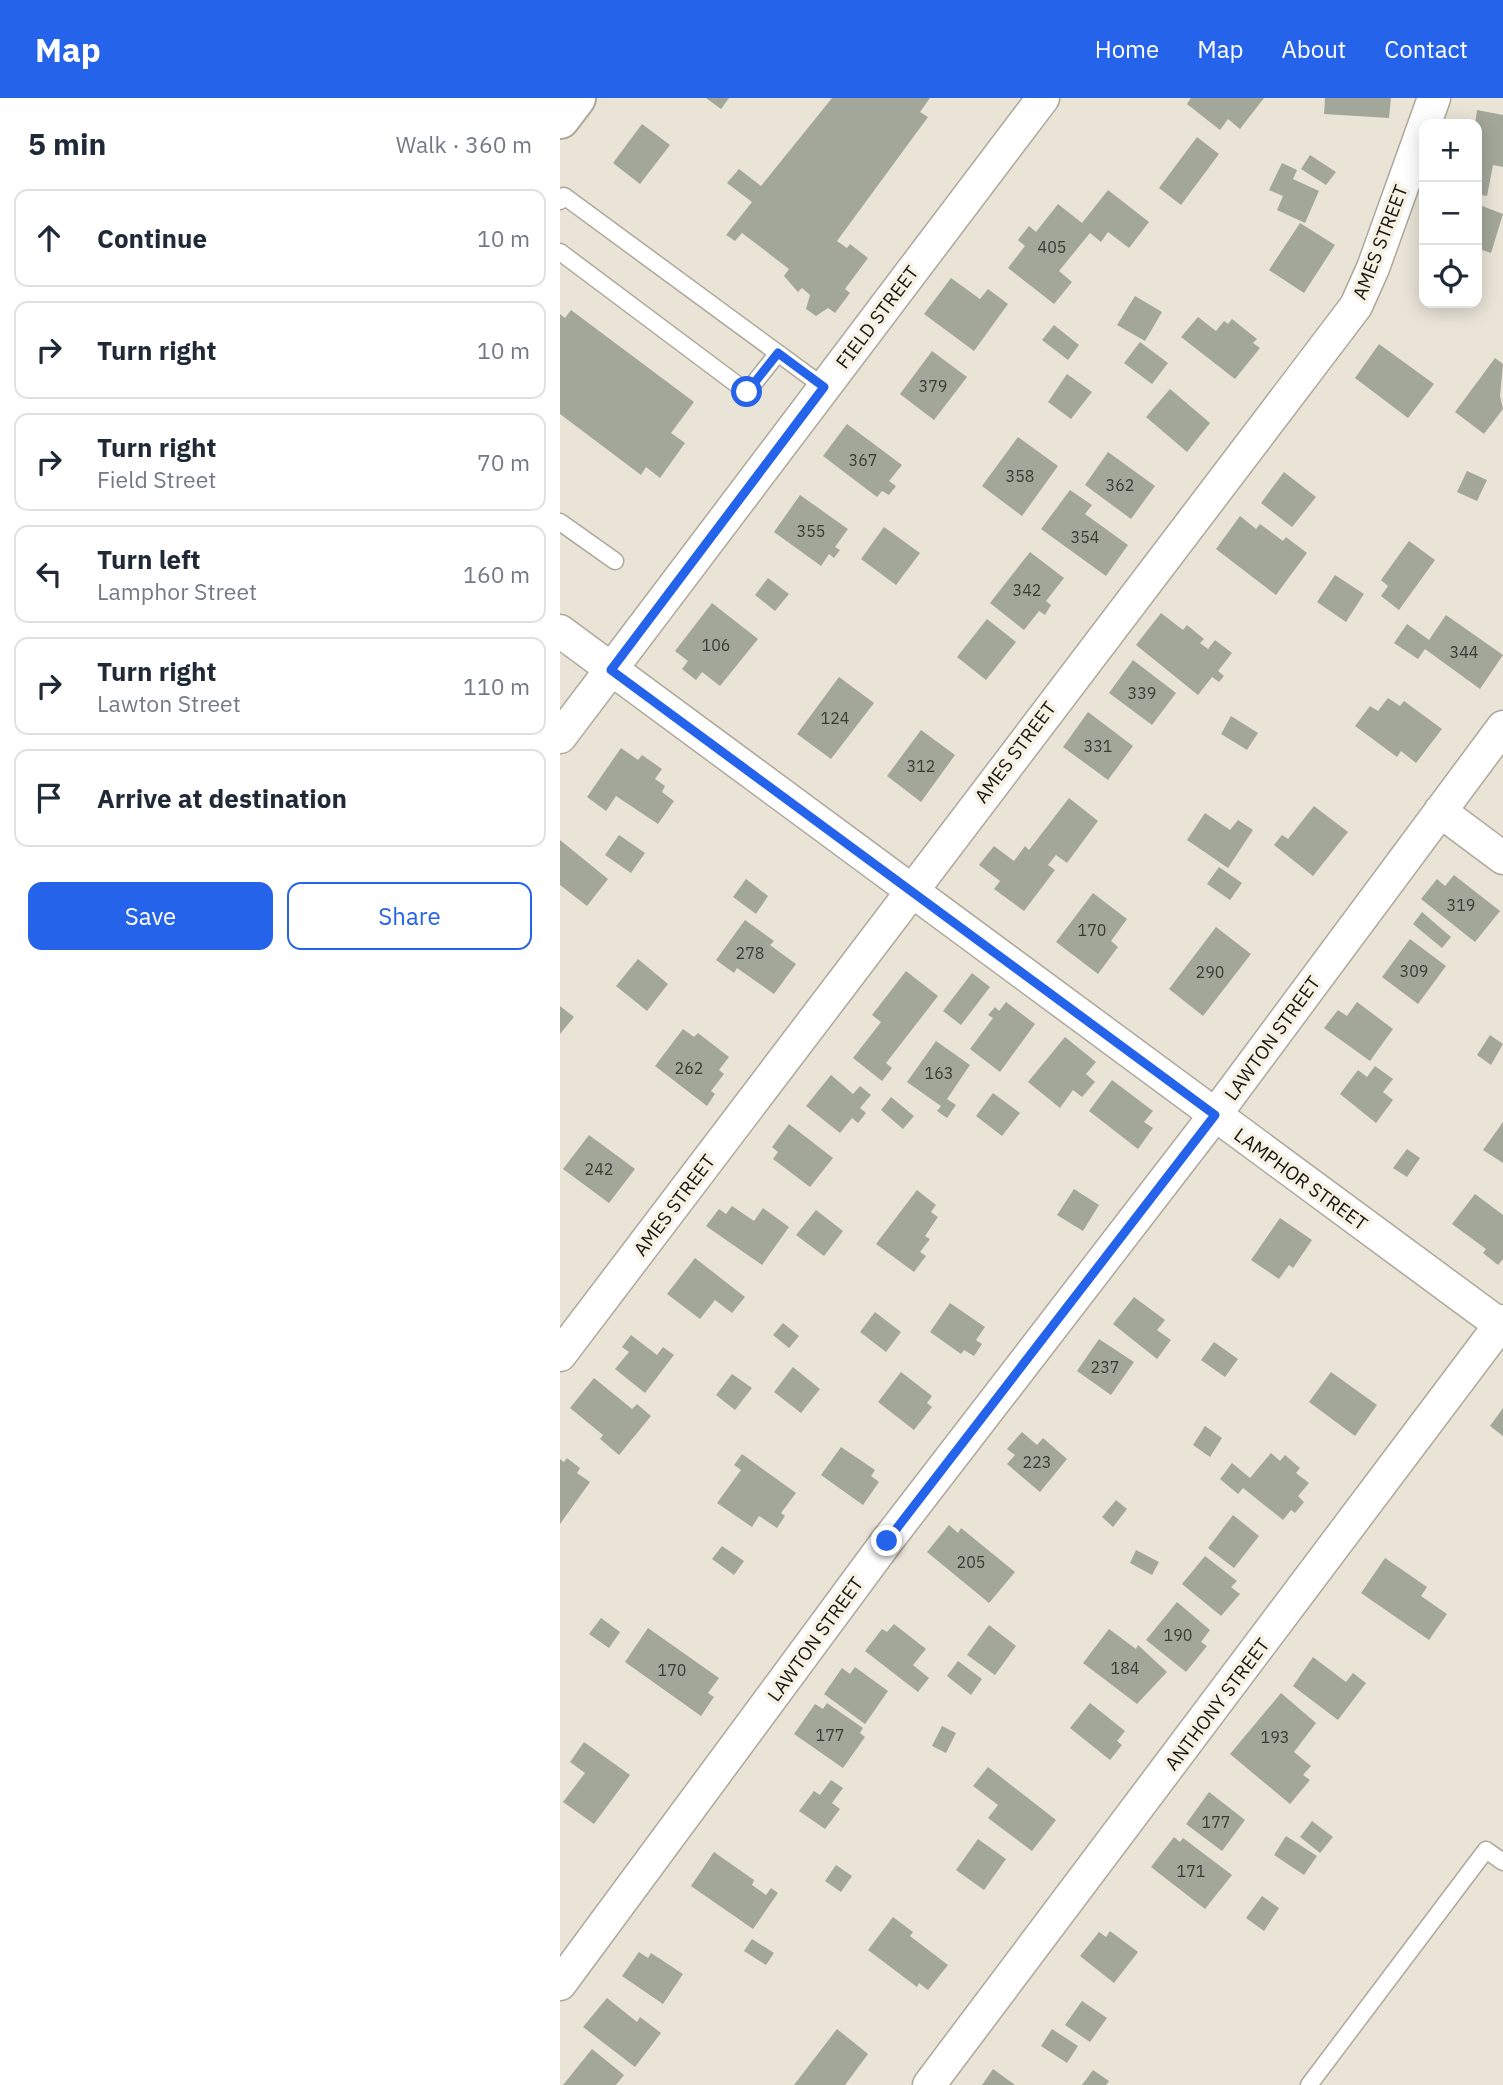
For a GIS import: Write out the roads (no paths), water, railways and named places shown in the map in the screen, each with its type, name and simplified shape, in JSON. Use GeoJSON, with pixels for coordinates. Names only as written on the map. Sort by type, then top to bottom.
{"type":"FeatureCollection","features":[{"type":"Feature","properties":{"kind":"street"},"geometry":{"type":"LineString","coordinates":[[560,119],[576,98]]}},
{"type":"Feature","properties":{"kind":"street","name":"FIELD STREET"},"geometry":{"type":"LineString","coordinates":[[560,737],[1043,98]]}},
{"type":"Feature","properties":{"kind":"street","name":"AMES STREET"},"geometry":{"type":"LineString","coordinates":[[560,1355],[1356,306],[1373,268],[1434,98]]}},
{"type":"Feature","properties":{"kind":"street","name":"LAMPHOR STREET"},"geometry":{"type":"LineString","coordinates":[[560,631],[1502,1324]]}},
{"type":"Feature","properties":{"kind":"street","name":"LAWTON STREET"},"geometry":{"type":"LineString","coordinates":[[560,1984],[887,1541],[1215,1115],[1503,727]]}},
{"type":"Feature","properties":{"kind":"street"},"geometry":{"type":"LineString","coordinates":[[1440,811],[1503,858]]}},
{"type":"Feature","properties":{"kind":"street","name":"ANTHONY STREET"},"geometry":{"type":"LineString","coordinates":[[929,2085],[1502,1324]]}},
{"type":"Feature","properties":{"kind":"lane"},"geometry":{"type":"LineString","coordinates":[[560,201],[564,196],[824,387]]}},
{"type":"Feature","properties":{"kind":"lane"},"geometry":{"type":"LineString","coordinates":[[560,253],[747,392],[778,353]]}},
{"type":"Feature","properties":{"kind":"lane"},"geometry":{"type":"LineString","coordinates":[[560,522],[615,561]]}},
{"type":"Feature","properties":{"kind":"lane"},"geometry":{"type":"LineString","coordinates":[[1309,2085],[1486,1850],[1503,1863]]}}]}
